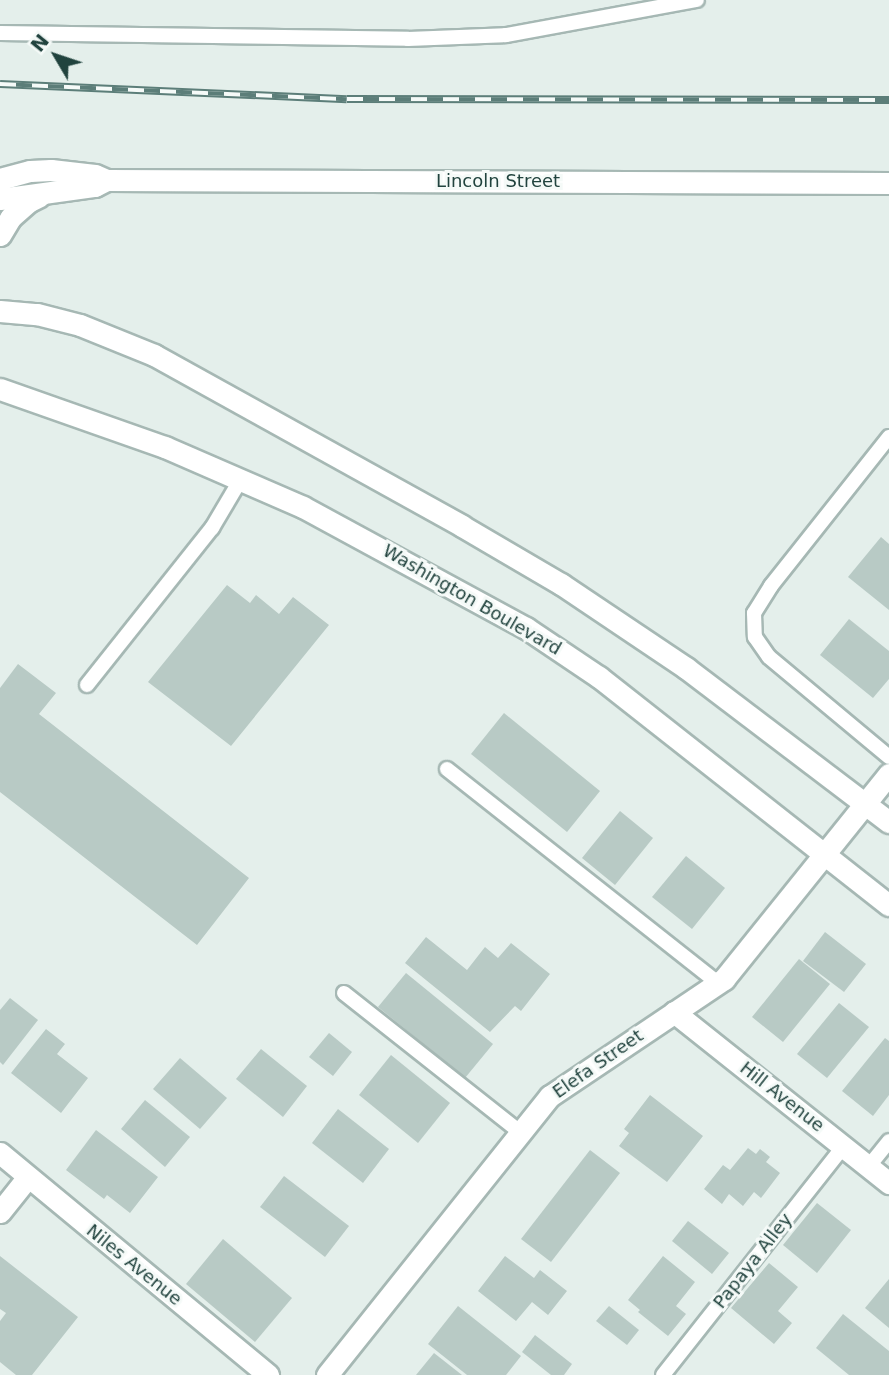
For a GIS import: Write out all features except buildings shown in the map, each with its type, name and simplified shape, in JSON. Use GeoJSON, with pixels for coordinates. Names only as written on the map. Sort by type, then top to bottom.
{"type":"FeatureCollection","features":[{"type":"Feature","properties":{"kind":"street","name":"Lincoln Street"},"geometry":{"type":"LineString","coordinates":[[0,179],[30,170],[51,170],[95,175],[107,180],[889,183]]}},
{"type":"Feature","properties":{"kind":"street","name":"Lincoln Street"},"geometry":{"type":"LineString","coordinates":[[0,199],[96,186],[107,180]]}},
{"type":"Feature","properties":{"kind":"street","name":"Lincoln Street"},"geometry":{"type":"LineString","coordinates":[[0,235],[11,217],[28,202],[52,191]]}},
{"type":"Feature","properties":{"kind":"street"},"geometry":{"type":"LineString","coordinates":[[0,311],[37,314],[80,325],[155,355],[461,526],[631,629],[753,717],[889,822]]}},
{"type":"Feature","properties":{"kind":"street","name":"Washington Boulevard"},"geometry":{"type":"LineString","coordinates":[[0,389],[165,447],[241,479],[369,540],[526,628],[599,677],[889,905]]}},
{"type":"Feature","properties":{"kind":"street","name":"Elefa Street"},"geometry":{"type":"LineString","coordinates":[[327,1375],[519,1131],[559,1089],[718,983],[889,774]]}},
{"type":"Feature","properties":{"kind":"street","name":"Hill Avenue"},"geometry":{"type":"LineString","coordinates":[[674,1012],[889,1183]]}},
{"type":"Feature","properties":{"kind":"street","name":"Niles Avenue"},"geometry":{"type":"LineString","coordinates":[[0,1153],[268,1375]]}},
{"type":"Feature","properties":{"kind":"street"},"geometry":{"type":"LineString","coordinates":[[0,1212],[27,1178]]}},
{"type":"Feature","properties":{"kind":"lane"},"geometry":{"type":"LineString","coordinates":[[0,33],[395,38],[506,34],[697,0]]}},
{"type":"Feature","properties":{"kind":"lane"},"geometry":{"type":"LineString","coordinates":[[889,437],[771,586],[754,613],[755,637],[768,657],[889,757]]}},
{"type":"Feature","properties":{"kind":"lane"},"geometry":{"type":"LineString","coordinates":[[87,685],[212,528],[241,479]]}},
{"type":"Feature","properties":{"kind":"lane"},"geometry":{"type":"LineString","coordinates":[[447,769],[718,983]]}},
{"type":"Feature","properties":{"kind":"lane"},"geometry":{"type":"LineString","coordinates":[[344,993],[519,1131]]}},
{"type":"Feature","properties":{"kind":"lane"},"geometry":{"type":"LineString","coordinates":[[869,1167],[889,1141]]}},
{"type":"Feature","properties":{"kind":"lane","name":"Papaya Alley"},"geometry":{"type":"LineString","coordinates":[[663,1375],[843,1147]]}},
{"type":"Feature","properties":{"kind":"railway"},"geometry":{"type":"LineString","coordinates":[[0,84],[347,99],[889,100]]}}]}
